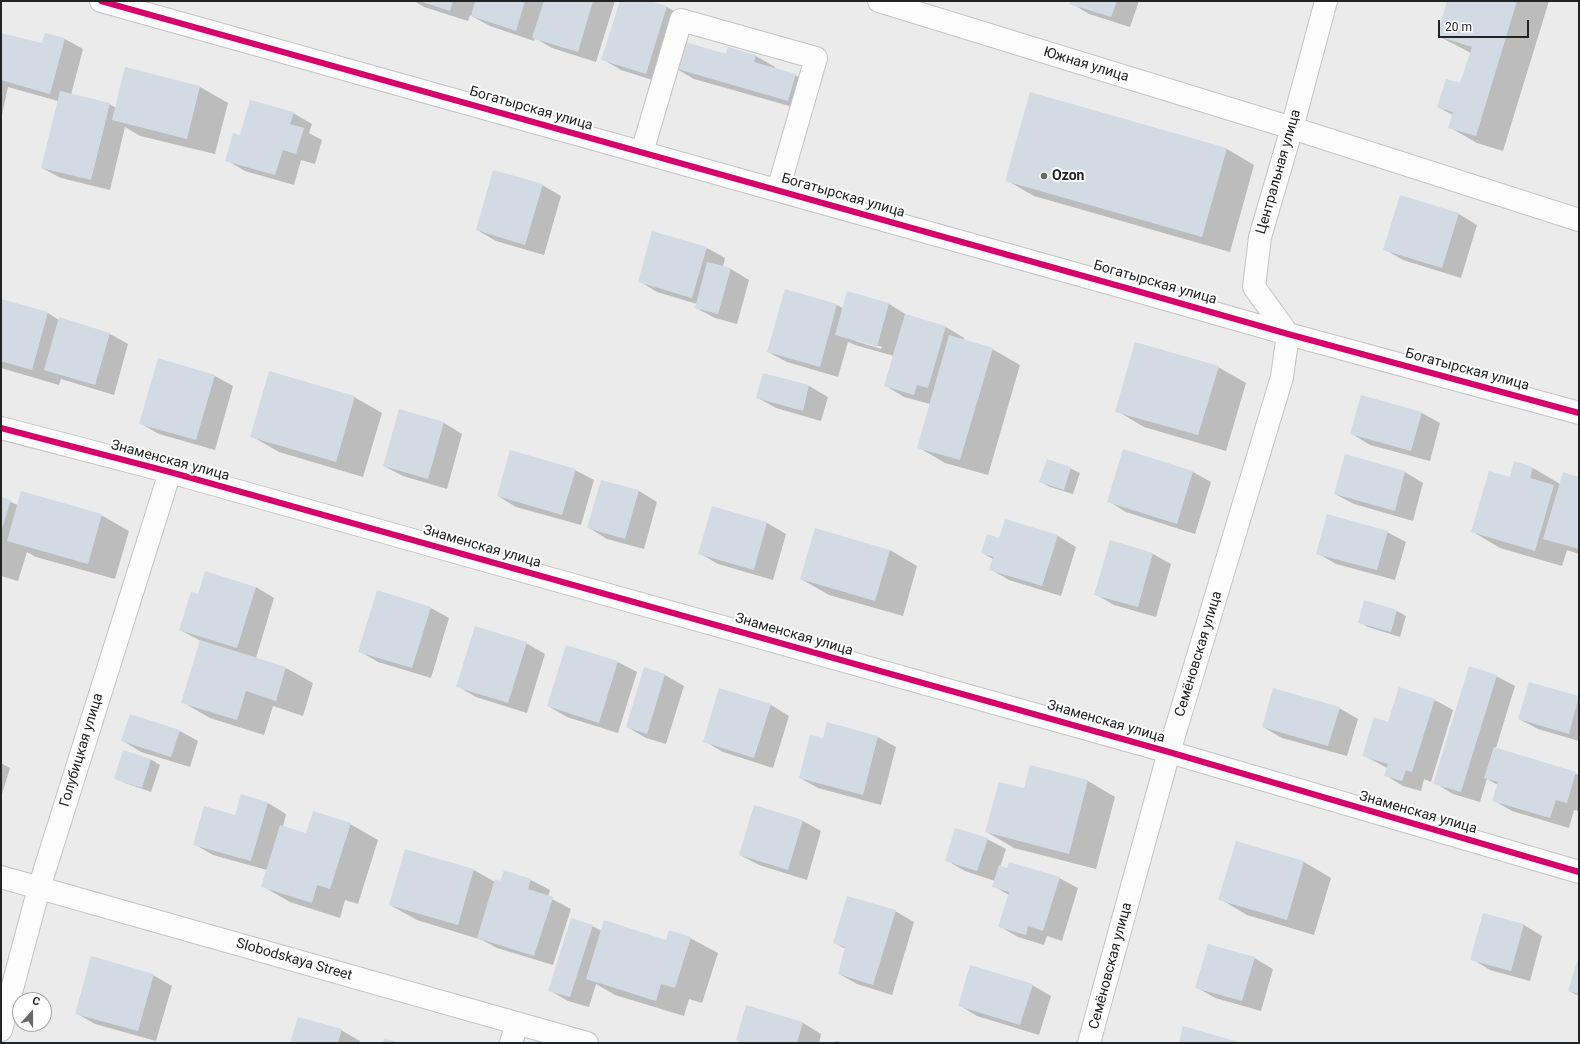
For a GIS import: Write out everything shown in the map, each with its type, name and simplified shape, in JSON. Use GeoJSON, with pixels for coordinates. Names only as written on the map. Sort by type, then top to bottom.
{"type":"FeatureCollection","features":[{"type":"Feature","properties":{"kind":"street","name":"Богатырская улица"},"geometry":{"type":"LineString","coordinates":[[100,1],[1138,290],[1288,334],[1579,413]]}},
{"type":"Feature","properties":{"kind":"street","name":"Южная улица"},"geometry":{"type":"LineString","coordinates":[[879,1],[1292,128],[1579,220]]}},
{"type":"Feature","properties":{"kind":"street","name":"Центральная улица"},"geometry":{"type":"LineString","coordinates":[[1288,334],[1254,287],[1260,238],[1292,128],[1326,1]]}},
{"type":"Feature","properties":{"kind":"street"},"geometry":{"type":"LineString","coordinates":[[642,152],[681,20],[816,58],[778,190]]}},
{"type":"Feature","properties":{"kind":"street","name":"Семёновская улица"},"geometry":{"type":"LineString","coordinates":[[1089,1043],[1169,752],[1282,377],[1288,334]]}},
{"type":"Feature","properties":{"kind":"street","name":"Знаменская улица"},"geometry":{"type":"LineString","coordinates":[[1,428],[170,472],[1169,752],[1579,872]]}},
{"type":"Feature","properties":{"kind":"street","name":"Голубицкая улица"},"geometry":{"type":"LineString","coordinates":[[1,1030],[39,888],[170,472]]}},
{"type":"Feature","properties":{"kind":"street","name":"Slobodskaya Street"},"geometry":{"type":"LineString","coordinates":[[1,877],[514,1033],[587,1043]]}},
{"type":"Feature","properties":{"kind":"building"},"geometry":{"type":"Polygon","coordinates":[[[419,1],[453,1],[450,11],[419,1]]]}},
{"type":"Feature","properties":{"kind":"building"},"geometry":{"type":"Polygon","coordinates":[[[475,1],[525,1],[516,31],[471,16],[475,1]]]}},
{"type":"Feature","properties":{"kind":"building"},"geometry":{"type":"Polygon","coordinates":[[[544,1],[593,1],[578,52],[532,38],[544,1]]]}},
{"type":"Feature","properties":{"kind":"building"},"geometry":{"type":"Polygon","coordinates":[[[620,1],[650,1],[667,6],[646,74],[601,60],[620,1]]]}},
{"type":"Feature","properties":{"kind":"building"},"geometry":{"type":"Polygon","coordinates":[[[1070,1],[1117,1],[1111,17],[1069,4],[1070,1]]]}},
{"type":"Feature","properties":{"kind":"building"},"geometry":{"type":"Polygon","coordinates":[[[1447,1],[1517,1],[1476,136],[1448,128],[1453,112],[1437,107],[1446,79],[1460,83],[1472,47],[1437,36],[1447,1]]]}},
{"type":"Feature","properties":{"kind":"building"},"geometry":{"type":"Polygon","coordinates":[[[1,33],[42,43],[45,33],[65,38],[50,94],[1,80],[1,33]]]}},
{"type":"Feature","properties":{"kind":"building"},"geometry":{"type":"Polygon","coordinates":[[[682,41],[726,54],[728,47],[756,55],[754,62],[796,74],[788,101],[674,68],[682,41]]]}},
{"type":"Feature","properties":{"kind":"building"},"geometry":{"type":"Polygon","coordinates":[[[125,67],[200,86],[187,139],[112,120],[125,67]]]}},
{"type":"Feature","properties":{"kind":"building"},"geometry":{"type":"Polygon","coordinates":[[[60,91],[110,103],[91,180],[41,168],[60,91]]]}},
{"type":"Feature","properties":{"kind":"building"},"geometry":{"type":"Polygon","coordinates":[[[1030,92],[1227,148],[1202,237],[1005,181],[1030,92]]]}},
{"type":"Feature","properties":{"kind":"building"},"geometry":{"type":"Polygon","coordinates":[[[250,100],[294,112],[290,124],[304,128],[296,154],[283,150],[275,175],[225,161],[233,133],[240,135],[250,100]]]}},
{"type":"Feature","properties":{"kind":"building"},"geometry":{"type":"Polygon","coordinates":[[[493,170],[543,184],[525,245],[476,230],[493,170]]]}},
{"type":"Feature","properties":{"kind":"building"},"geometry":{"type":"Polygon","coordinates":[[[1400,195],[1459,213],[1442,268],[1383,250],[1400,195]]]}},
{"type":"Feature","properties":{"kind":"building"},"geometry":{"type":"Polygon","coordinates":[[[652,231],[707,247],[692,298],[638,282],[652,231]]]}},
{"type":"Feature","properties":{"kind":"building"},"geometry":{"type":"Polygon","coordinates":[[[707,262],[731,268],[718,314],[695,308],[707,262]]]}},
{"type":"Feature","properties":{"kind":"building"},"geometry":{"type":"Polygon","coordinates":[[[785,289],[837,304],[820,367],[767,352],[785,289]]]}},
{"type":"Feature","properties":{"kind":"building"},"geometry":{"type":"Polygon","coordinates":[[[847,291],[889,303],[877,347],[835,335],[847,291]]]}},
{"type":"Feature","properties":{"kind":"building"},"geometry":{"type":"Polygon","coordinates":[[[1,299],[48,312],[32,370],[1,361],[1,299]]]}},
{"type":"Feature","properties":{"kind":"building"},"geometry":{"type":"Polygon","coordinates":[[[905,314],[946,326],[928,388],[917,385],[914,395],[884,386],[905,314]]]}},
{"type":"Feature","properties":{"kind":"building"},"geometry":{"type":"Polygon","coordinates":[[[59,317],[110,333],[95,385],[44,370],[59,317]]]}},
{"type":"Feature","properties":{"kind":"building"},"geometry":{"type":"Polygon","coordinates":[[[949,335],[993,348],[960,460],[917,448],[949,335]]]}},
{"type":"Feature","properties":{"kind":"building"},"geometry":{"type":"Polygon","coordinates":[[[1135,342],[1219,366],[1198,435],[1115,412],[1135,342]]]}},
{"type":"Feature","properties":{"kind":"building"},"geometry":{"type":"Polygon","coordinates":[[[158,358],[215,375],[196,440],[139,424],[158,358]]]}},
{"type":"Feature","properties":{"kind":"building"},"geometry":{"type":"Polygon","coordinates":[[[269,371],[355,396],[336,462],[250,437],[269,371]]]}},
{"type":"Feature","properties":{"kind":"building"},"geometry":{"type":"Polygon","coordinates":[[[763,373],[809,385],[803,411],[756,398],[763,373]]]}},
{"type":"Feature","properties":{"kind":"building"},"geometry":{"type":"Polygon","coordinates":[[[1361,395],[1422,412],[1411,451],[1350,434],[1361,395]]]}},
{"type":"Feature","properties":{"kind":"building"},"geometry":{"type":"Polygon","coordinates":[[[399,409],[444,422],[428,479],[383,466],[399,409]]]}},
{"type":"Feature","properties":{"kind":"building"},"geometry":{"type":"Polygon","coordinates":[[[1123,449],[1193,471],[1177,524],[1107,502],[1123,449]]]}},
{"type":"Feature","properties":{"kind":"building"},"geometry":{"type":"Polygon","coordinates":[[[510,450],[576,469],[562,515],[497,496],[510,450]]]}},
{"type":"Feature","properties":{"kind":"building"},"geometry":{"type":"Polygon","coordinates":[[[1345,454],[1405,471],[1395,511],[1334,494],[1345,454]]]}},
{"type":"Feature","properties":{"kind":"building"},"geometry":{"type":"Polygon","coordinates":[[[1047,459],[1071,467],[1064,490],[1039,482],[1047,459]]]}},
{"type":"Feature","properties":{"kind":"building"},"geometry":{"type":"Polygon","coordinates":[[[1514,461],[1533,467],[1530,478],[1554,485],[1535,551],[1471,532],[1489,471],[1510,477],[1514,461]]]}},
{"type":"Feature","properties":{"kind":"building"},"geometry":{"type":"Polygon","coordinates":[[[1563,472],[1579,477],[1579,549],[1543,539],[1563,472]]]}},
{"type":"Feature","properties":{"kind":"building"},"geometry":{"type":"Polygon","coordinates":[[[601,480],[639,490],[625,539],[587,528],[601,480]]]}},
{"type":"Feature","properties":{"kind":"building"},"geometry":{"type":"Polygon","coordinates":[[[21,491],[102,514],[88,564],[7,541],[21,491]]]}},
{"type":"Feature","properties":{"kind":"building"},"geometry":{"type":"Polygon","coordinates":[[[1,497],[11,500],[1,532],[1,497]]]}},
{"type":"Feature","properties":{"kind":"building"},"geometry":{"type":"Polygon","coordinates":[[[712,506],[767,522],[754,570],[698,554],[712,506]]]}},
{"type":"Feature","properties":{"kind":"building"},"geometry":{"type":"Polygon","coordinates":[[[1327,514],[1388,531],[1377,570],[1316,554],[1327,514]]]}},
{"type":"Feature","properties":{"kind":"building"},"geometry":{"type":"Polygon","coordinates":[[[1005,519],[1058,535],[1042,586],[989,570],[993,557],[981,553],[987,534],[999,538],[1005,519]]]}},
{"type":"Feature","properties":{"kind":"building"},"geometry":{"type":"Polygon","coordinates":[[[815,528],[890,550],[875,601],[800,579],[815,528]]]}},
{"type":"Feature","properties":{"kind":"building"},"geometry":{"type":"Polygon","coordinates":[[[1110,540],[1153,553],[1138,607],[1094,595],[1110,540]]]}},
{"type":"Feature","properties":{"kind":"building"},"geometry":{"type":"Polygon","coordinates":[[[205,571],[256,587],[237,648],[179,630],[191,592],[198,594],[205,571]]]}},
{"type":"Feature","properties":{"kind":"building"},"geometry":{"type":"Polygon","coordinates":[[[377,590],[431,607],[412,668],[358,652],[377,590]]]}},
{"type":"Feature","properties":{"kind":"building"},"geometry":{"type":"Polygon","coordinates":[[[1364,600],[1397,610],[1391,632],[1358,623],[1364,600]]]}},
{"type":"Feature","properties":{"kind":"building"},"geometry":{"type":"Polygon","coordinates":[[[475,626],[527,642],[508,703],[456,687],[475,626]]]}},
{"type":"Feature","properties":{"kind":"building"},"geometry":{"type":"Polygon","coordinates":[[[200,640],[286,667],[276,701],[246,691],[237,720],[181,703],[200,640]]]}},
{"type":"Feature","properties":{"kind":"building"},"geometry":{"type":"Polygon","coordinates":[[[566,645],[618,661],[599,723],[547,706],[566,645]]]}},
{"type":"Feature","properties":{"kind":"building"},"geometry":{"type":"Polygon","coordinates":[[[1469,666],[1497,675],[1461,792],[1433,784],[1469,666]]]}},
{"type":"Feature","properties":{"kind":"building"},"geometry":{"type":"Polygon","coordinates":[[[644,667],[665,674],[647,734],[626,727],[644,667]]]}},
{"type":"Feature","properties":{"kind":"building"},"geometry":{"type":"Polygon","coordinates":[[[1529,682],[1579,696],[1569,734],[1518,719],[1529,682]]]}},
{"type":"Feature","properties":{"kind":"building"},"geometry":{"type":"Polygon","coordinates":[[[1399,687],[1435,699],[1412,772],[1406,770],[1402,781],[1384,776],[1388,764],[1362,756],[1374,717],[1388,722],[1399,687]]]}},
{"type":"Feature","properties":{"kind":"building"},"geometry":{"type":"Polygon","coordinates":[[[719,688],[771,704],[754,758],[703,742],[719,688]]]}},
{"type":"Feature","properties":{"kind":"building"},"geometry":{"type":"Polygon","coordinates":[[[1273,688],[1340,707],[1328,746],[1262,727],[1273,688]]]}},
{"type":"Feature","properties":{"kind":"building"},"geometry":{"type":"Polygon","coordinates":[[[130,714],[180,730],[171,757],[121,741],[130,714]]]}},
{"type":"Feature","properties":{"kind":"building"},"geometry":{"type":"Polygon","coordinates":[[[827,722],[878,736],[863,795],[799,778],[810,735],[823,738],[827,722]]]}},
{"type":"Feature","properties":{"kind":"building"},"geometry":{"type":"Polygon","coordinates":[[[1494,747],[1576,772],[1567,803],[1556,800],[1550,818],[1492,801],[1498,782],[1484,778],[1494,747]]]}},
{"type":"Feature","properties":{"kind":"building"},"geometry":{"type":"Polygon","coordinates":[[[123,750],[151,759],[142,788],[114,779],[123,750]]]}},
{"type":"Feature","properties":{"kind":"building"},"geometry":{"type":"Polygon","coordinates":[[[1030,765],[1088,780],[1069,854],[985,832],[999,782],[1024,788],[1030,765]]]}},
{"type":"Feature","properties":{"kind":"building"},"geometry":{"type":"Polygon","coordinates":[[[241,794],[268,802],[251,861],[193,845],[204,806],[235,815],[241,794]]]}},
{"type":"Feature","properties":{"kind":"building"},"geometry":{"type":"Polygon","coordinates":[[[754,805],[803,820],[788,870],[739,855],[754,805]]]}},
{"type":"Feature","properties":{"kind":"building"},"geometry":{"type":"Polygon","coordinates":[[[313,811],[351,823],[330,889],[317,885],[312,903],[261,887],[280,825],[306,833],[313,811]]]}},
{"type":"Feature","properties":{"kind":"building"},"geometry":{"type":"Polygon","coordinates":[[[955,828],[988,838],[977,871],[945,861],[955,828]]]}},
{"type":"Feature","properties":{"kind":"building"},"geometry":{"type":"Polygon","coordinates":[[[1236,841],[1304,861],[1287,920],[1218,900],[1236,841]]]}},
{"type":"Feature","properties":{"kind":"building"},"geometry":{"type":"Polygon","coordinates":[[[405,849],[474,869],[458,925],[389,905],[405,849]]]}},
{"type":"Feature","properties":{"kind":"building"},"geometry":{"type":"Polygon","coordinates":[[[1009,862],[1060,877],[1043,931],[1028,926],[1026,935],[998,927],[1009,892],[992,887],[999,865],[1007,868],[1009,862]]]}},
{"type":"Feature","properties":{"kind":"building"},"geometry":{"type":"Polygon","coordinates":[[[504,870],[531,879],[528,889],[553,897],[534,956],[477,938],[495,879],[500,881],[504,870]]]}},
{"type":"Feature","properties":{"kind":"building"},"geometry":{"type":"Polygon","coordinates":[[[847,896],[896,910],[873,985],[838,974],[845,947],[833,943],[847,896]]]}},
{"type":"Feature","properties":{"kind":"building"},"geometry":{"type":"Polygon","coordinates":[[[1483,913],[1524,924],[1511,971],[1470,960],[1483,913]]]}},
{"type":"Feature","properties":{"kind":"building"},"geometry":{"type":"Polygon","coordinates":[[[571,918],[593,925],[570,997],[548,991],[571,918]]]}},
{"type":"Feature","properties":{"kind":"building"},"geometry":{"type":"Polygon","coordinates":[[[604,920],[666,940],[669,930],[691,937],[675,988],[661,984],[656,1001],[586,979],[604,920]]]}},
{"type":"Feature","properties":{"kind":"building"},"geometry":{"type":"Polygon","coordinates":[[[1208,944],[1255,957],[1242,1001],[1195,988],[1208,944]]]}},
{"type":"Feature","properties":{"kind":"building"},"geometry":{"type":"Polygon","coordinates":[[[1579,955],[1579,994],[1568,991],[1579,955]]]}},
{"type":"Feature","properties":{"kind":"building"},"geometry":{"type":"Polygon","coordinates":[[[91,956],[154,974],[138,1031],[75,1014],[91,956]]]}},
{"type":"Feature","properties":{"kind":"building"},"geometry":{"type":"Polygon","coordinates":[[[970,965],[1033,984],[1020,1025],[958,1006],[970,965]]]}},
{"type":"Feature","properties":{"kind":"building"},"geometry":{"type":"Polygon","coordinates":[[[746,1005],[803,1022],[797,1043],[745,1043],[736,1040],[746,1005]]]}},
{"type":"Feature","properties":{"kind":"building"},"geometry":{"type":"Polygon","coordinates":[[[298,1017],[342,1029],[338,1043],[290,1043],[298,1017]]]}},
{"type":"Feature","properties":{"kind":"building"},"geometry":{"type":"Polygon","coordinates":[[[1183,1026],[1242,1043],[1179,1043],[1183,1026]]]}},
{"type":"Feature","properties":{"kind":"building"},"geometry":{"type":"Polygon","coordinates":[[[384,1038],[399,1043],[383,1043],[384,1038]]]}},
{"type":"Feature","properties":{"kind":"cycle path"},"geometry":{"type":"LineString","coordinates":[[101,1],[1288,334],[1579,413]]}},
{"type":"Feature","properties":{"kind":"cycle path"},"geometry":{"type":"LineString","coordinates":[[1,428],[170,472],[1169,752],[1579,872]]}},
{"type":"Feature","properties":{"kind":"place","name":"Ozon"},"geometry":{"type":"Point","coordinates":[1044,176]}}]}
